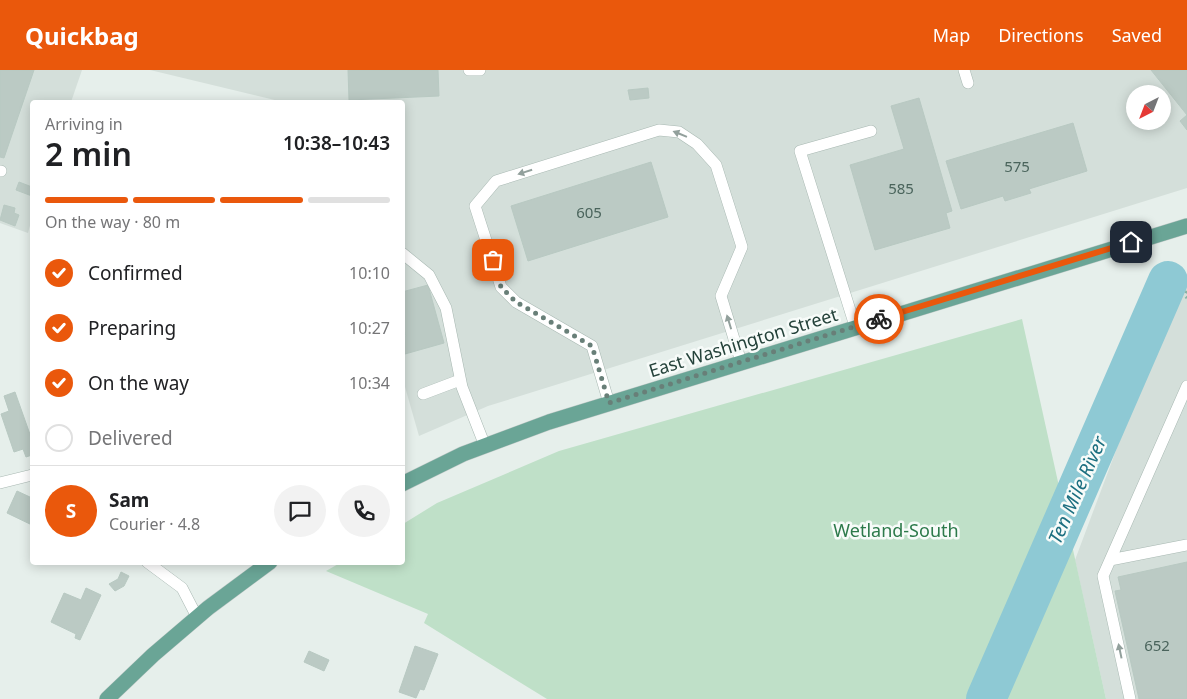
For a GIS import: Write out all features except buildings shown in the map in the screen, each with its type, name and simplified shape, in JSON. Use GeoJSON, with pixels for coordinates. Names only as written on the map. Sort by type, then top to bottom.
{"type":"FeatureCollection","features":[{"type":"Feature","properties":{"kind":"main road","name":"East Washington Street"},"geometry":{"type":"LineString","coordinates":[[405,483],[463,454],[549,422],[855,326],[1187,226]]}},
{"type":"Feature","properties":{"kind":"main road"},"geometry":{"type":"LineString","coordinates":[[107,699],[197,617],[266,565]]}},
{"type":"Feature","properties":{"kind":"lane"},"geometry":{"type":"LineString","coordinates":[[469,70],[480,70]]}},
{"type":"Feature","properties":{"kind":"lane"},"geometry":{"type":"LineString","coordinates":[[964,70],[968,84]]}},
{"type":"Feature","properties":{"kind":"lane"},"geometry":{"type":"LineString","coordinates":[[609,403],[592,346],[516,302],[501,287],[475,206],[496,181],[659,130],[679,132],[697,144],[716,165],[742,247],[721,296],[741,362]]}},
{"type":"Feature","properties":{"kind":"lane"},"geometry":{"type":"LineString","coordinates":[[855,326],[800,151],[871,131]]}},
{"type":"Feature","properties":{"kind":"lane"},"geometry":{"type":"LineString","coordinates":[[405,255],[429,275],[446,308],[460,380],[485,446]]}},
{"type":"Feature","properties":{"kind":"lane"},"geometry":{"type":"LineString","coordinates":[[423,394],[460,380]]}},
{"type":"Feature","properties":{"kind":"lane"},"geometry":{"type":"LineString","coordinates":[[1130,699],[1103,576],[1187,386]]}},
{"type":"Feature","properties":{"kind":"lane"},"geometry":{"type":"LineString","coordinates":[[0,483],[30,476]]}},
{"type":"Feature","properties":{"kind":"lane"},"geometry":{"type":"LineString","coordinates":[[1110,560],[1186,543]]}},
{"type":"Feature","properties":{"kind":"lane"},"geometry":{"type":"LineString","coordinates":[[152,565],[182,588],[197,617]]}},
{"type":"Feature","properties":{"kind":"path"},"geometry":{"type":"LineString","coordinates":[[1187,291],[1185,296],[1187,298]]}},
{"type":"Feature","properties":{"kind":"shaded area"},"geometry":{"type":"Polygon","coordinates":[[[0,70],[82,70],[72,100],[30,100],[30,226],[28,233],[0,223],[0,70]]]}},
{"type":"Feature","properties":{"kind":"shaded area"},"geometry":{"type":"Polygon","coordinates":[[[150,70],[1187,70],[1187,188],[488,406],[419,436],[405,387],[405,100],[275,100],[150,70]]]}},
{"type":"Feature","properties":{"kind":"shaded area"},"geometry":{"type":"Polygon","coordinates":[[[1187,275],[1187,699],[1106,699],[1075,560],[1181,277],[1187,275]]]}},
{"type":"Feature","properties":{"kind":"green space","name":"Wetland-South"},"geometry":{"type":"Polygon","coordinates":[[[1022,319],[1106,699],[547,699],[424,623],[428,614],[326,571],[336,565],[405,565],[405,523],[437,503],[559,451],[1022,319]]]}},
{"type":"Feature","properties":{"kind":"waterway","name":"Ten Mile River"},"geometry":{"type":"LineString","coordinates":[[986,699],[1168,281]]}},
{"type":"Feature","properties":{"kind":"way so far"},"geometry":{"type":"LineString","coordinates":[[493,260],[501,287],[516,302],[592,346],[609,403],[879,319]]}},
{"type":"Feature","properties":{"kind":"route"},"geometry":{"type":"LineString","coordinates":[[879,319],[1131,242]]}}]}
